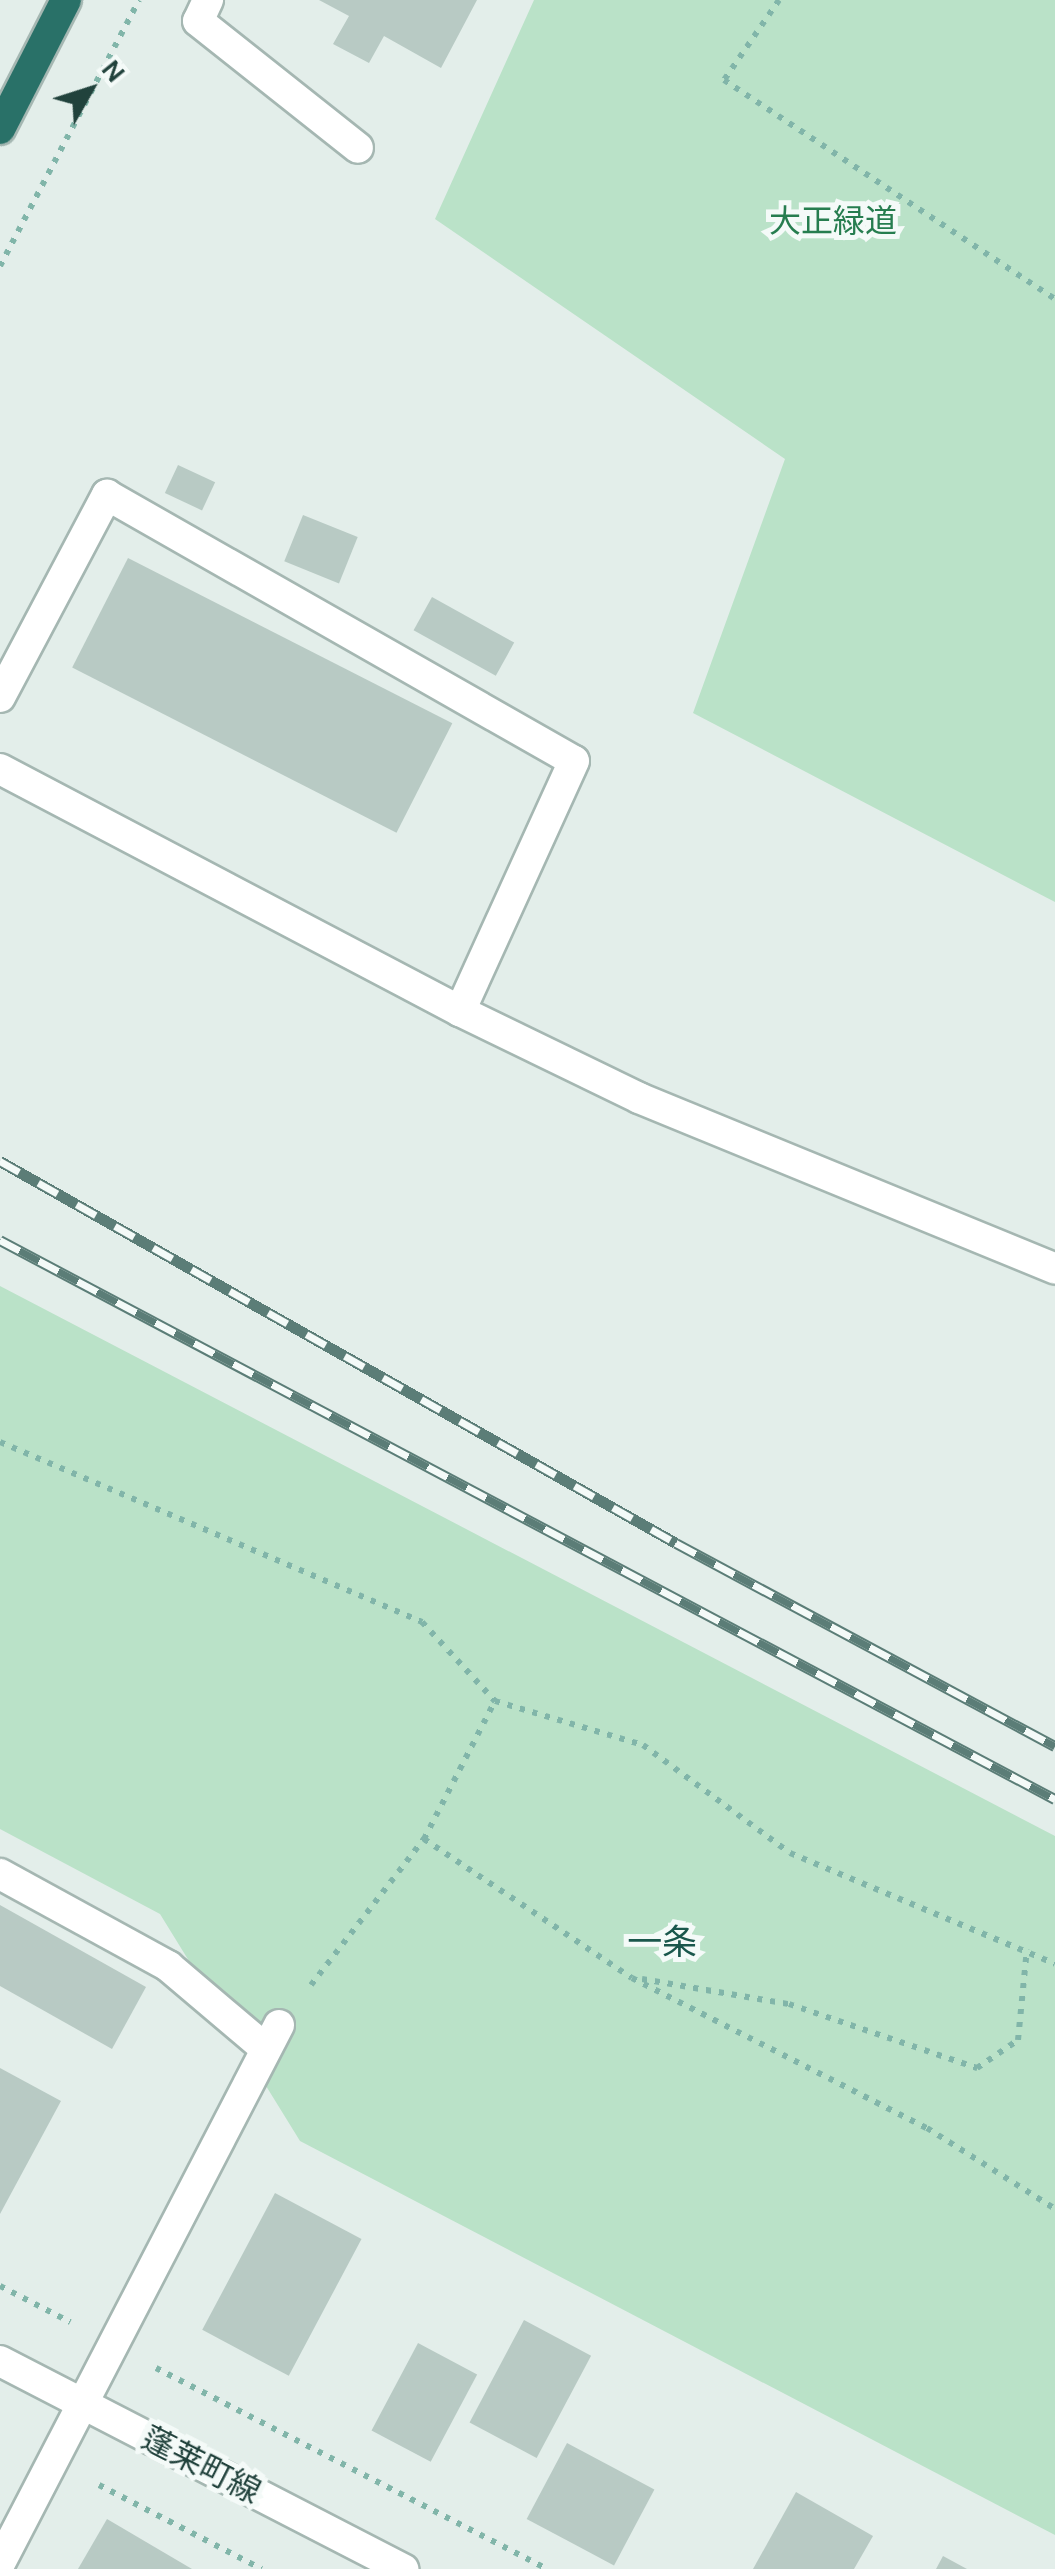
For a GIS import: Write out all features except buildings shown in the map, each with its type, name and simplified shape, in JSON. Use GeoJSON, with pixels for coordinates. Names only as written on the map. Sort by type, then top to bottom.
{"type":"FeatureCollection","features":[{"type":"Feature","properties":{"kind":"highway"},"geometry":{"type":"LineString","coordinates":[[0,129],[66,0]]}},
{"type":"Feature","properties":{"kind":"street"},"geometry":{"type":"LineString","coordinates":[[208,0],[198,21],[358,148]]}},
{"type":"Feature","properties":{"kind":"street"},"geometry":{"type":"LineString","coordinates":[[0,698],[108,495],[574,761],[460,1011]]}},
{"type":"Feature","properties":{"kind":"street"},"geometry":{"type":"LineString","coordinates":[[0,769],[460,1011],[639,1098],[1055,1269]]}},
{"type":"Feature","properties":{"kind":"street"},"geometry":{"type":"LineString","coordinates":[[0,1874],[168,1966],[272,2037],[0,2564]]}},
{"type":"Feature","properties":{"kind":"street","name":"蓬莱町線"},"geometry":{"type":"LineString","coordinates":[[0,2361],[403,2569]]}},
{"type":"Feature","properties":{"kind":"path"},"geometry":{"type":"LineString","coordinates":[[0,266],[138,0]]}},
{"type":"Feature","properties":{"kind":"path"},"geometry":{"type":"LineString","coordinates":[[779,0],[724,80],[1055,299]]}},
{"type":"Feature","properties":{"kind":"path"},"geometry":{"type":"LineString","coordinates":[[0,1442],[422,1622],[495,1700],[643,1745],[790,1854],[1055,1964]]}},
{"type":"Feature","properties":{"kind":"path"},"geometry":{"type":"LineString","coordinates":[[272,2037],[424,1839],[495,1700]]}},
{"type":"Feature","properties":{"kind":"path"},"geometry":{"type":"LineString","coordinates":[[424,1839],[632,1978],[927,2128],[1055,2209]]}},
{"type":"Feature","properties":{"kind":"path"},"geometry":{"type":"LineString","coordinates":[[632,1978],[789,2004],[976,2068],[1018,2040],[1026,1949]]}},
{"type":"Feature","properties":{"kind":"path"},"geometry":{"type":"LineString","coordinates":[[0,2286],[547,2569]]}},
{"type":"Feature","properties":{"kind":"path"},"geometry":{"type":"LineString","coordinates":[[52,2462],[262,2569]]}},
{"type":"Feature","properties":{"kind":"green space","name":"大正緑道"},"geometry":{"type":"Polygon","coordinates":[[[534,0],[1055,0],[1055,902],[693,713],[785,459],[435,219],[534,0]]]}},
{"type":"Feature","properties":{"kind":"green space"},"geometry":{"type":"Polygon","coordinates":[[[0,1286],[1055,1836],[1055,2535],[300,2141],[160,1914],[0,1829],[0,1286]]]}},
{"type":"Feature","properties":{"kind":"railway"},"geometry":{"type":"LineString","coordinates":[[0,1161],[676,1543],[1055,1746]]}},
{"type":"Feature","properties":{"kind":"railway"},"geometry":{"type":"LineString","coordinates":[[0,1240],[1055,1799]]}},
{"type":"Feature","properties":{"kind":"district","name":"一条"},"geometry":{"type":"Point","coordinates":[662,1943]}}]}
